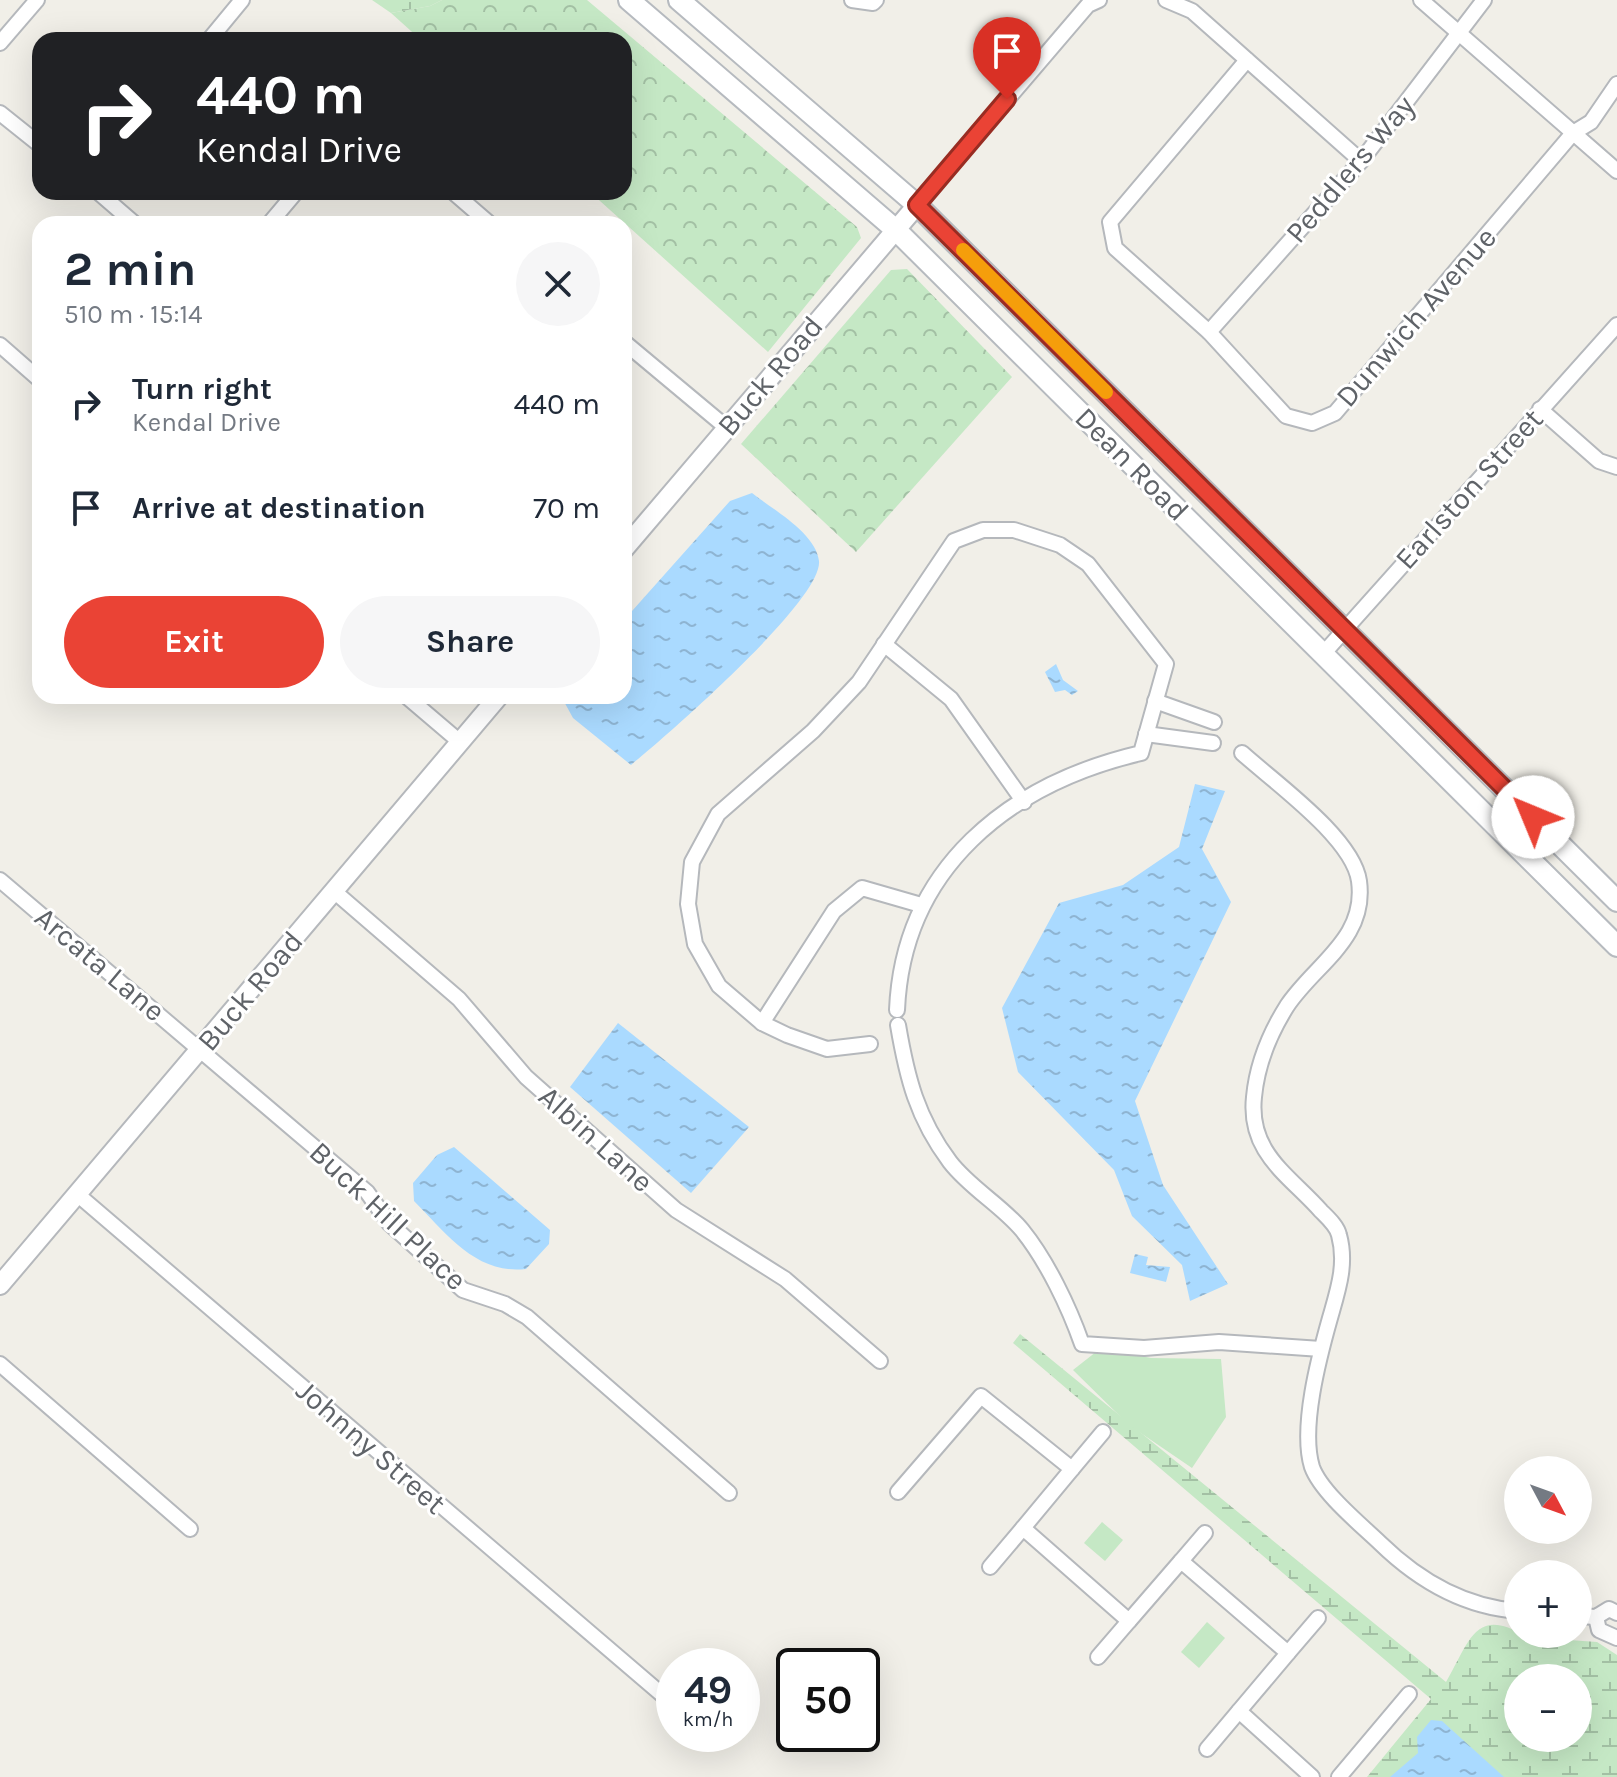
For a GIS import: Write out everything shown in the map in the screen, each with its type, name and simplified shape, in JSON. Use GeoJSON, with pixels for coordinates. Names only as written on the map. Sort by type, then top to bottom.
{"type":"FeatureCollection","features":[{"type":"Feature","properties":{"kind":"main road","name":"Dean Road"},"geometry":{"type":"LineString","coordinates":[[629,0],[896,230],[1617,946]]}},
{"type":"Feature","properties":{"kind":"main road","name":"Dean Road"},"geometry":{"type":"LineString","coordinates":[[679,0],[917,205],[1617,901]]}},
{"type":"Feature","properties":{"kind":"street"},"geometry":{"type":"LineString","coordinates":[[0,43],[37,0]]}},
{"type":"Feature","properties":{"kind":"street"},"geometry":{"type":"LineString","coordinates":[[216,32],[242,0]]}},
{"type":"Feature","properties":{"kind":"street"},"geometry":{"type":"LineString","coordinates":[[852,0],[873,3],[876,0]]}},
{"type":"Feature","properties":{"kind":"street"},"geometry":{"type":"LineString","coordinates":[[917,205],[1088,5],[1099,0]]}},
{"type":"Feature","properties":{"kind":"street"},"geometry":{"type":"LineString","coordinates":[[1166,0],[1192,11],[1361,161]]}},
{"type":"Feature","properties":{"kind":"street"},"geometry":{"type":"LineString","coordinates":[[1421,0],[1617,171]]}},
{"type":"Feature","properties":{"kind":"street","name":"Peddlers Way"},"geometry":{"type":"LineString","coordinates":[[1209,332],[1361,161],[1484,0]]}},
{"type":"Feature","properties":{"kind":"street","name":"Dunwich Avenue"},"geometry":{"type":"LineString","coordinates":[[1247,60],[1110,222],[1115,248],[1209,332],[1286,416],[1312,423],[1335,413],[1573,133],[1591,122],[1617,84]]}},
{"type":"Feature","properties":{"kind":"street"},"geometry":{"type":"LineString","coordinates":[[0,113],[32,139]]}},
{"type":"Feature","properties":{"kind":"street"},"geometry":{"type":"LineString","coordinates":[[107,200],[126,216]]}},
{"type":"Feature","properties":{"kind":"street"},"geometry":{"type":"LineString","coordinates":[[276,216],[289,200]]}},
{"type":"Feature","properties":{"kind":"street"},"geometry":{"type":"LineString","coordinates":[[461,200],[477,216]]}},
{"type":"Feature","properties":{"kind":"street","name":"Buck Road"},"geometry":{"type":"LineString","coordinates":[[632,540],[917,205]]}},
{"type":"Feature","properties":{"kind":"street","name":"Earlston Street"},"geometry":{"type":"LineString","coordinates":[[1323,654],[1617,325]]}},
{"type":"Feature","properties":{"kind":"street"},"geometry":{"type":"LineString","coordinates":[[0,345],[32,373]]}},
{"type":"Feature","properties":{"kind":"street"},"geometry":{"type":"LineString","coordinates":[[632,349],[727,428]]}},
{"type":"Feature","properties":{"kind":"street"},"geometry":{"type":"LineString","coordinates":[[1540,409],[1599,461],[1617,467]]}},
{"type":"Feature","properties":{"kind":"street"},"geometry":{"type":"LineString","coordinates":[[870,1044],[827,1049],[762,1023],[719,986],[695,944],[688,904],[692,862],[718,814],[813,731],[859,682],[954,541],[983,530],[1014,530],[1060,545],[1088,564],[1166,664],[1141,753],[1065,780],[1024,802],[972,837],[937,878],[921,905],[898,979],[898,1018],[909,1088],[951,1163],[1021,1230],[1044,1264],[1082,1344],[1144,1348],[1219,1342],[1321,1349]]}},
{"type":"Feature","properties":{"kind":"street"},"geometry":{"type":"LineString","coordinates":[[884,644],[951,699],[1024,802]]}},
{"type":"Feature","properties":{"kind":"street"},"geometry":{"type":"LineString","coordinates":[[1155,701],[1214,722]]}},
{"type":"Feature","properties":{"kind":"street"},"geometry":{"type":"LineString","coordinates":[[415,704],[460,742]]}},
{"type":"Feature","properties":{"kind":"street","name":"Buck Road"},"geometry":{"type":"LineString","coordinates":[[0,1285],[492,704]]}},
{"type":"Feature","properties":{"kind":"street"},"geometry":{"type":"LineString","coordinates":[[1146,734],[1213,743]]}},
{"type":"Feature","properties":{"kind":"street"},"geometry":{"type":"LineString","coordinates":[[1242,753],[1338,840],[1355,864],[1360,882],[1358,920],[1342,946],[1286,1008],[1262,1057],[1254,1099],[1257,1133],[1273,1165],[1339,1231],[1344,1261],[1321,1349],[1307,1441],[1313,1469],[1340,1504],[1405,1568],[1445,1591],[1488,1608],[1504,1610]]}},
{"type":"Feature","properties":{"kind":"street","name":"Arcata Lane"},"geometry":{"type":"LineString","coordinates":[[0,880],[201,1049]]}},
{"type":"Feature","properties":{"kind":"street"},"geometry":{"type":"LineString","coordinates":[[762,1023],[834,911],[862,888],[921,905]]}},
{"type":"Feature","properties":{"kind":"street","name":"Albin Lane"},"geometry":{"type":"LineString","coordinates":[[335,892],[459,999],[526,1077],[676,1210],[785,1279],[880,1361]]}},
{"type":"Feature","properties":{"kind":"street","name":"Buck Hill Place"},"geometry":{"type":"LineString","coordinates":[[201,1049],[367,1192],[389,1223],[463,1290],[505,1304],[527,1317],[729,1493]]}},
{"type":"Feature","properties":{"kind":"street","name":"Johnny Street"},"geometry":{"type":"LineString","coordinates":[[77,1194],[656,1689]]}},
{"type":"Feature","properties":{"kind":"street"},"geometry":{"type":"LineString","coordinates":[[0,1364],[190,1529]]}},
{"type":"Feature","properties":{"kind":"street"},"geometry":{"type":"LineString","coordinates":[[898,1492],[981,1396],[1072,1469]]}},
{"type":"Feature","properties":{"kind":"street"},"geometry":{"type":"LineString","coordinates":[[990,1567],[1103,1432]]}},
{"type":"Feature","properties":{"kind":"street"},"geometry":{"type":"LineString","coordinates":[[1023,1528],[1129,1621]]}},
{"type":"Feature","properties":{"kind":"street"},"geometry":{"type":"LineString","coordinates":[[1098,1657],[1205,1533]]}},
{"type":"Feature","properties":{"kind":"street"},"geometry":{"type":"LineString","coordinates":[[1181,1561],[1288,1653]]}},
{"type":"Feature","properties":{"kind":"street"},"geometry":{"type":"LineString","coordinates":[[1592,1617],[1609,1609],[1617,1613]]}},
{"type":"Feature","properties":{"kind":"street"},"geometry":{"type":"LineString","coordinates":[[1596,1617],[1599,1630],[1617,1638]]}},
{"type":"Feature","properties":{"kind":"street"},"geometry":{"type":"LineString","coordinates":[[1207,1749],[1318,1618]]}},
{"type":"Feature","properties":{"kind":"street"},"geometry":{"type":"LineString","coordinates":[[1339,1777],[1409,1694]]}},
{"type":"Feature","properties":{"kind":"street"},"geometry":{"type":"LineString","coordinates":[[1239,1711],[1312,1777]]}},
{"type":"Feature","properties":{"kind":"green space"},"geometry":{"type":"Polygon","coordinates":[[[372,0],[442,0],[430,6],[391,13],[372,0]]]}},
{"type":"Feature","properties":{"kind":"green space"},"geometry":{"type":"Polygon","coordinates":[[[442,0],[587,0],[625,32],[412,32],[391,13],[430,6],[442,0]]]}},
{"type":"Feature","properties":{"kind":"green space"},"geometry":{"type":"Polygon","coordinates":[[[632,38],[857,227],[861,238],[768,352],[632,230],[632,216],[617,216],[599,200],[632,200],[632,38]]]}},
{"type":"Feature","properties":{"kind":"green space"},"geometry":{"type":"Polygon","coordinates":[[[907,269],[1012,377],[856,552],[741,444],[891,270],[907,269]]]}},
{"type":"Feature","properties":{"kind":"green space"},"geometry":{"type":"Polygon","coordinates":[[[1020,1334],[1446,1682],[1468,1641],[1485,1626],[1504,1627],[1504,1648],[1592,1648],[1592,1642],[1617,1655],[1617,1777],[1367,1777],[1431,1699],[1013,1343],[1020,1334]]]}},
{"type":"Feature","properties":{"kind":"green space"},"geometry":{"type":"Polygon","coordinates":[[[1101,1348],[1151,1358],[1221,1359],[1226,1417],[1192,1468],[1129,1425],[1073,1370],[1101,1348]]]}},
{"type":"Feature","properties":{"kind":"green space"},"geometry":{"type":"Polygon","coordinates":[[[1102,1522],[1123,1540],[1105,1561],[1084,1543],[1102,1522]]]}},
{"type":"Feature","properties":{"kind":"green space"},"geometry":{"type":"Polygon","coordinates":[[[1207,1622],[1225,1638],[1199,1668],[1181,1652],[1207,1622]]]}},
{"type":"Feature","properties":{"kind":"water"},"geometry":{"type":"Polygon","coordinates":[[[752,493],[802,531],[819,561],[813,580],[796,606],[739,668],[631,765],[573,718],[565,704],[632,704],[632,611],[730,501],[752,493]]]}},
{"type":"Feature","properties":{"kind":"water"},"geometry":{"type":"Polygon","coordinates":[[[1056,664],[1063,680],[1078,691],[1072,695],[1065,690],[1055,692],[1045,672],[1056,664]]]}},
{"type":"Feature","properties":{"kind":"water"},"geometry":{"type":"Polygon","coordinates":[[[1195,784],[1225,791],[1202,849],[1231,902],[1135,1101],[1163,1185],[1228,1284],[1190,1301],[1182,1265],[1132,1216],[1114,1170],[1018,1072],[1002,1008],[1059,903],[1123,885],[1179,847],[1195,784]]]}},
{"type":"Feature","properties":{"kind":"water"},"geometry":{"type":"Polygon","coordinates":[[[618,1023],[749,1127],[691,1193],[570,1087],[618,1023]]]}},
{"type":"Feature","properties":{"kind":"water"},"geometry":{"type":"Polygon","coordinates":[[[454,1147],[550,1230],[549,1244],[526,1269],[508,1269],[477,1259],[450,1238],[414,1201],[413,1183],[437,1155],[454,1147]]]}},
{"type":"Feature","properties":{"kind":"water"},"geometry":{"type":"Polygon","coordinates":[[[1135,1254],[1148,1257],[1146,1265],[1170,1267],[1166,1282],[1130,1273],[1135,1254]]]}},
{"type":"Feature","properties":{"kind":"water"},"geometry":{"type":"Polygon","coordinates":[[[1431,1720],[1442,1721],[1504,1777],[1390,1777],[1418,1753],[1417,1737],[1431,1720]]]}},
{"type":"Feature","properties":{"kind":"slow traffic"},"geometry":{"type":"LineString","coordinates":[[963,250],[1106,392]]}},
{"type":"Feature","properties":{"kind":"route"},"geometry":{"type":"LineString","coordinates":[[1007,99],[917,205],[1533,817]]}}]}
